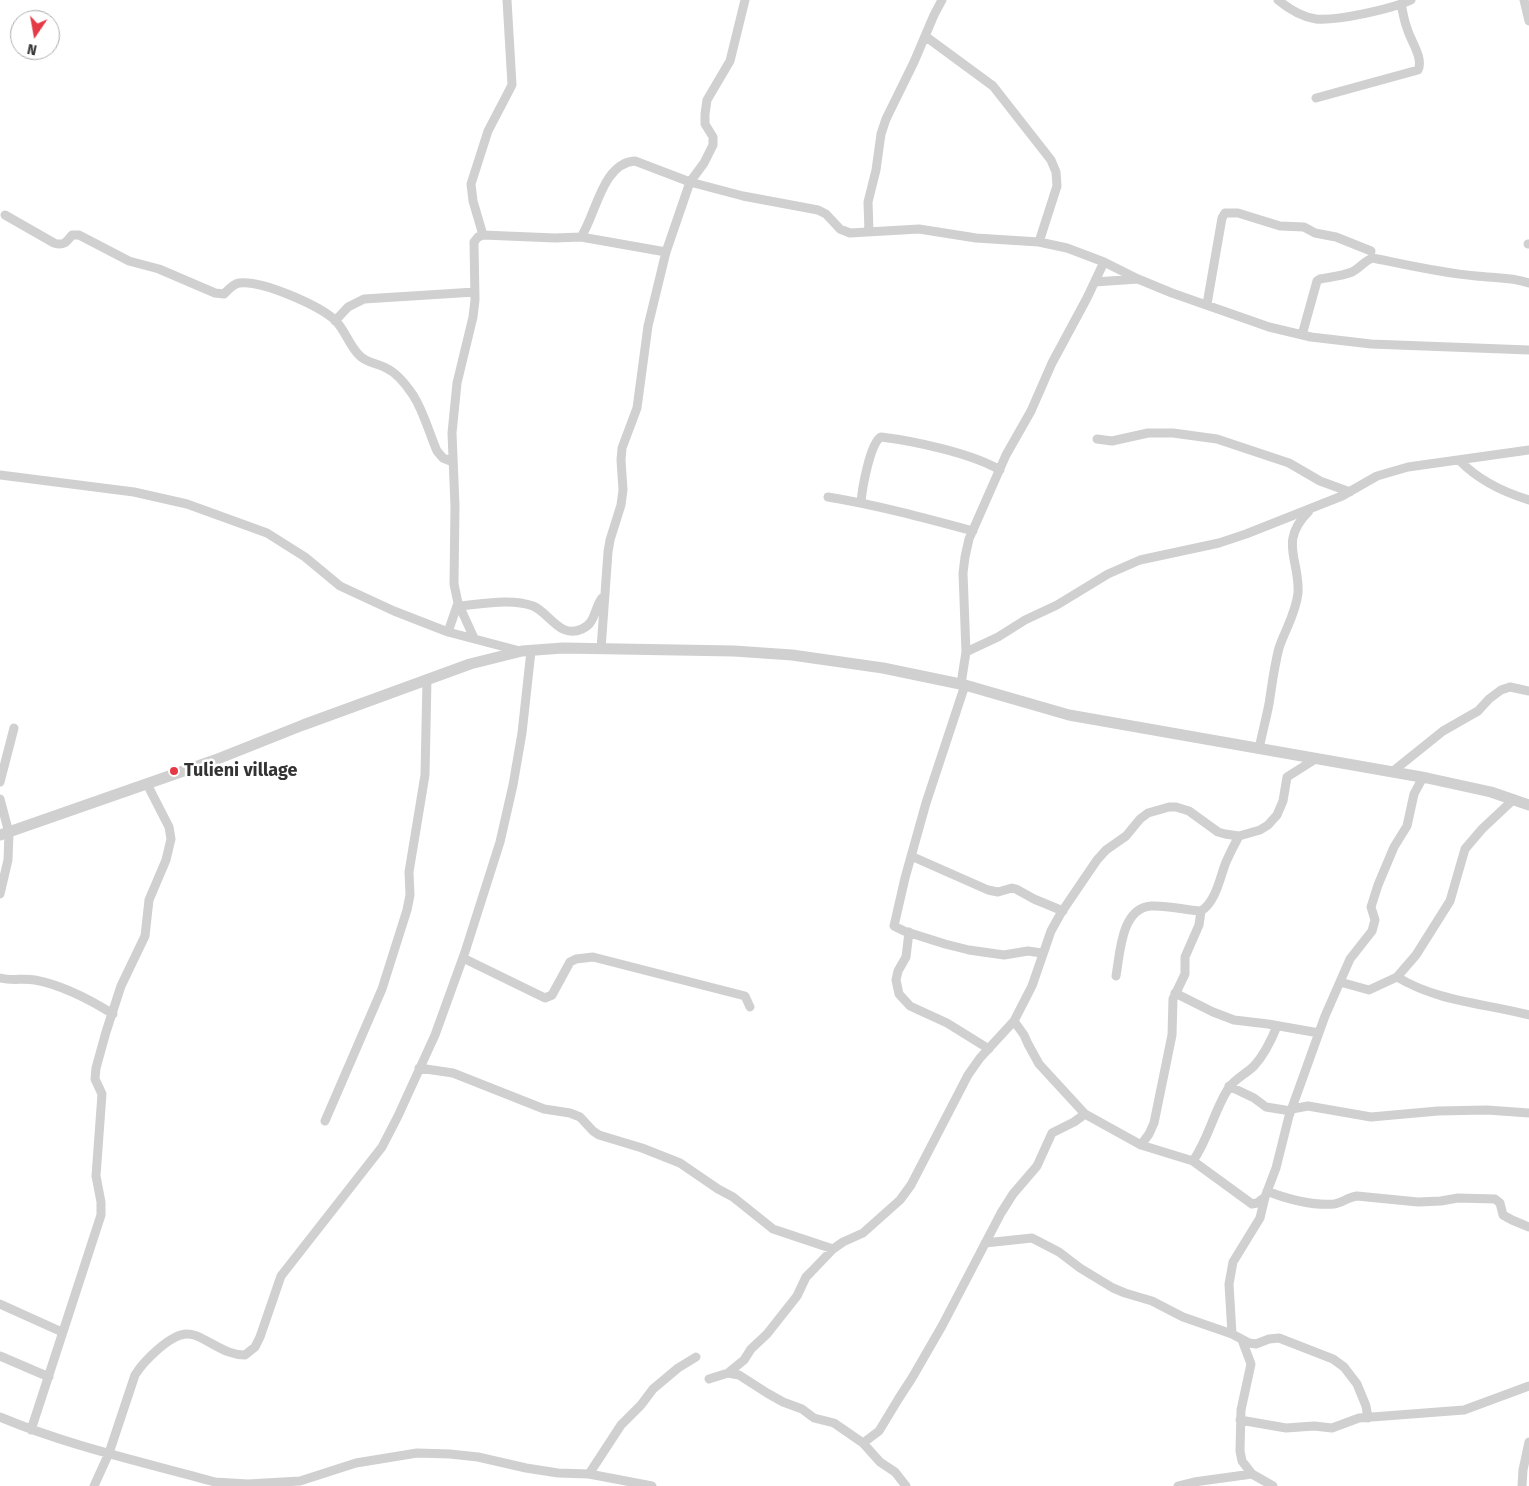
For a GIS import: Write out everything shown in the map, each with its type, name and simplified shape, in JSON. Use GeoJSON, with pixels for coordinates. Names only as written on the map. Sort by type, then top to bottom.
{"type":"FeatureCollection","features":[{"type":"Feature","properties":{"kind":"street"},"geometry":{"type":"LineString","coordinates":[[483,235],[473,202],[471,184],[488,132],[512,84],[508,0]]}},
{"type":"Feature","properties":{"kind":"street"},"geometry":{"type":"LineString","coordinates":[[601,649],[610,540],[620,505],[622,490],[622,448],[637,408],[648,326],[666,252],[690,182],[704,163],[713,144],[713,137],[705,124],[705,107],[707,100],[730,61],[745,0]]}},
{"type":"Feature","properties":{"kind":"street"},"geometry":{"type":"LineString","coordinates":[[869,232],[868,202],[876,170],[881,134],[886,119],[942,0]]}},
{"type":"Feature","properties":{"kind":"street"},"geometry":{"type":"LineString","coordinates":[[1278,0],[1304,16],[1322,19],[1382,10],[1411,0]]}},
{"type":"Feature","properties":{"kind":"street"},"geometry":{"type":"LineString","coordinates":[[1524,0],[1529,21]]}},
{"type":"Feature","properties":{"kind":"street"},"geometry":{"type":"LineString","coordinates":[[1316,98],[1418,70],[1420,66],[1416,49],[1407,28],[1401,4]]}},
{"type":"Feature","properties":{"kind":"street"},"geometry":{"type":"LineString","coordinates":[[925,36],[993,86],[1051,160],[1056,172],[1057,186],[1038,242]]}},
{"type":"Feature","properties":{"kind":"street"},"geometry":{"type":"LineString","coordinates":[[580,237],[585,230],[600,192],[618,167],[627,162],[642,163],[690,182],[759,200],[809,207],[826,214],[835,225],[845,232],[919,229],[976,238],[1038,242],[1067,248],[1104,262],[1172,293],[1270,327],[1328,340],[1371,344],[1529,350]]}},
{"type":"Feature","properties":{"kind":"street"},"geometry":{"type":"LineString","coordinates":[[1207,304],[1221,225],[1225,213],[1238,213],[1280,226],[1304,227],[1315,233],[1336,237],[1372,251]]}},
{"type":"Feature","properties":{"kind":"street"},"geometry":{"type":"LineString","coordinates":[[5,215],[54,243],[63,244],[72,235],[79,235],[128,261],[159,269],[215,293],[224,294],[239,283],[258,285],[291,295],[322,312],[335,321],[359,355],[366,360],[388,368],[404,385],[418,405],[437,452],[443,458],[453,462]]}},
{"type":"Feature","properties":{"kind":"street"},"geometry":{"type":"LineString","coordinates":[[474,638],[459,605],[454,584],[452,433],[456,383],[473,317],[475,292],[474,242],[483,235],[555,238],[580,237],[666,252]]}},
{"type":"Feature","properties":{"kind":"street"},"geometry":{"type":"LineString","coordinates":[[1302,334],[1317,282],[1320,279],[1350,273],[1373,258],[1402,265],[1469,275],[1509,278],[1529,283]]}},
{"type":"Feature","properties":{"kind":"street"},"geometry":{"type":"LineString","coordinates":[[1042,953],[1028,951],[1000,955],[945,944],[896,928],[894,923],[926,803],[963,685],[966,652],[963,573],[965,556],[973,531],[1000,470],[1104,262]]}},
{"type":"Feature","properties":{"kind":"street"},"geometry":{"type":"LineString","coordinates":[[1095,282],[1138,279]]}},
{"type":"Feature","properties":{"kind":"street"},"geometry":{"type":"LineString","coordinates":[[335,321],[348,307],[364,299],[475,292]]}},
{"type":"Feature","properties":{"kind":"street"},"geometry":{"type":"LineString","coordinates":[[1097,439],[1112,441],[1148,433],[1174,433],[1217,439],[1289,464],[1320,481],[1350,492]]}},
{"type":"Feature","properties":{"kind":"street"},"geometry":{"type":"LineString","coordinates":[[861,502],[868,466],[877,440],[881,437],[916,442],[958,454],[1000,470]]}},
{"type":"Feature","properties":{"kind":"street"},"geometry":{"type":"LineString","coordinates":[[966,652],[998,637],[1025,620],[1051,609],[1108,574],[1140,560],[1219,543],[1312,508],[1350,492],[1377,476],[1392,471],[1408,467],[1529,450]]}},
{"type":"Feature","properties":{"kind":"street"},"geometry":{"type":"LineString","coordinates":[[1459,460],[1475,475],[1490,484],[1529,500]]}},
{"type":"Feature","properties":{"kind":"street"},"geometry":{"type":"LineString","coordinates":[[0,475],[98,486],[172,499],[253,527],[284,543],[340,586],[403,614],[448,632],[527,651]]}},
{"type":"Feature","properties":{"kind":"street"},"geometry":{"type":"LineString","coordinates":[[828,497],[861,502],[973,531]]}},
{"type":"Feature","properties":{"kind":"street"},"geometry":{"type":"LineString","coordinates":[[1259,750],[1278,654],[1298,594],[1292,550],[1293,540],[1299,521],[1312,508]]}},
{"type":"Feature","properties":{"kind":"street"},"geometry":{"type":"LineString","coordinates":[[459,605],[522,603],[541,610],[562,630],[576,631],[582,629],[593,620],[600,600],[604,595]]}},
{"type":"Feature","properties":{"kind":"street"},"geometry":{"type":"LineString","coordinates":[[448,632],[459,605]]}},
{"type":"Feature","properties":{"kind":"street"},"geometry":{"type":"LineString","coordinates":[[4,834],[231,754],[303,724],[470,664],[527,651],[563,648],[734,651],[792,655],[883,668],[963,685],[1069,715],[1259,750],[1317,758],[1423,777],[1491,792],[1529,805]]}},
{"type":"Feature","properties":{"kind":"street"},"geometry":{"type":"LineString","coordinates":[[94,1486],[109,1453],[135,1375],[142,1364],[176,1336],[186,1334],[195,1336],[238,1355],[246,1355],[255,1347],[281,1276],[382,1147],[435,1036],[463,958],[500,842],[522,733],[527,651]]}},
{"type":"Feature","properties":{"kind":"street"},"geometry":{"type":"LineString","coordinates":[[325,1121],[382,989],[407,910],[410,896],[409,872],[425,775],[426,679]]}},
{"type":"Feature","properties":{"kind":"street"},"geometry":{"type":"LineString","coordinates":[[1392,772],[1443,731],[1478,711],[1501,690],[1510,687],[1529,691]]}},
{"type":"Feature","properties":{"kind":"street"},"geometry":{"type":"LineString","coordinates":[[0,782],[14,728]]}},
{"type":"Feature","properties":{"kind":"street"},"geometry":{"type":"LineString","coordinates":[[709,1379],[728,1373],[744,1360],[751,1349],[767,1334],[797,1296],[806,1277],[833,1249],[863,1233],[900,1200],[911,1185],[968,1075],[1014,1021],[1032,986],[1051,931],[1097,860],[1106,850],[1126,836],[1140,819],[1148,813],[1169,807],[1183,808],[1198,816],[1218,832],[1238,836],[1260,830],[1277,816],[1283,801],[1286,777],[1317,758]]}},
{"type":"Feature","properties":{"kind":"street"},"geometry":{"type":"LineString","coordinates":[[1232,1334],[1229,1284],[1233,1262],[1256,1226],[1276,1168],[1291,1110],[1340,982],[1354,952],[1372,931],[1375,920],[1371,907],[1378,885],[1394,847],[1407,826],[1414,794],[1423,777]]}},
{"type":"Feature","properties":{"kind":"street"},"geometry":{"type":"LineString","coordinates":[[31,1430],[62,1332],[90,1254],[101,1215],[101,1202],[96,1176],[102,1094],[95,1074],[104,1038],[121,986],[145,936],[149,900],[166,860],[171,839],[169,827],[148,784]]}},
{"type":"Feature","properties":{"kind":"street"},"geometry":{"type":"LineString","coordinates":[[0,799],[8,860],[0,894]]}},
{"type":"Feature","properties":{"kind":"street"},"geometry":{"type":"LineString","coordinates":[[1340,982],[1369,990],[1397,977],[1416,955],[1450,901],[1465,849],[1482,829],[1514,799]]}},
{"type":"Feature","properties":{"kind":"street"},"geometry":{"type":"LineString","coordinates":[[1141,1145],[1154,1123],[1172,1036],[1175,993],[1185,974],[1185,957],[1199,926],[1201,912],[1211,901],[1238,836]]}},
{"type":"Feature","properties":{"kind":"street"},"geometry":{"type":"LineString","coordinates":[[911,856],[988,890],[998,892],[1012,888],[1016,889],[1063,911]]}},
{"type":"Feature","properties":{"kind":"street"},"geometry":{"type":"LineString","coordinates":[[1116,976],[1128,922],[1138,909],[1151,906],[1166,906],[1201,912]]}},
{"type":"Feature","properties":{"kind":"street"},"geometry":{"type":"LineString","coordinates":[[909,932],[906,957],[898,971],[896,980],[899,994],[910,1006],[947,1022],[989,1049]]}},
{"type":"Feature","properties":{"kind":"street"},"geometry":{"type":"LineString","coordinates":[[463,958],[545,998],[552,994],[570,962],[592,956],[745,996],[750,1007]]}},
{"type":"Feature","properties":{"kind":"street"},"geometry":{"type":"LineString","coordinates":[[1397,977],[1415,988],[1445,998],[1509,1009],[1529,1015]]}},
{"type":"Feature","properties":{"kind":"street"},"geometry":{"type":"LineString","coordinates":[[0,978],[13,980],[32,979],[50,984],[90,1001],[113,1014]]}},
{"type":"Feature","properties":{"kind":"street"},"geometry":{"type":"LineString","coordinates":[[1175,993],[1234,1020],[1319,1033]]}},
{"type":"Feature","properties":{"kind":"street"},"geometry":{"type":"LineString","coordinates":[[1014,1021],[1024,1035],[1039,1064],[1085,1114],[1141,1145],[1193,1161],[1252,1204],[1257,1203],[1266,1194]]}},
{"type":"Feature","properties":{"kind":"street"},"geometry":{"type":"LineString","coordinates":[[1193,1161],[1205,1143],[1214,1114],[1230,1086],[1263,1056],[1278,1026]]}},
{"type":"Feature","properties":{"kind":"street"},"geometry":{"type":"LineString","coordinates":[[419,1068],[453,1073],[544,1109],[570,1112],[580,1117],[593,1131],[600,1135],[642,1148],[680,1163],[718,1189],[734,1197],[773,1228],[833,1249]]}},
{"type":"Feature","properties":{"kind":"street"},"geometry":{"type":"LineString","coordinates":[[1230,1086],[1254,1098],[1266,1107],[1291,1110],[1308,1106],[1371,1117],[1438,1111],[1487,1110],[1529,1113]]}},
{"type":"Feature","properties":{"kind":"street"},"geometry":{"type":"LineString","coordinates":[[863,1443],[879,1431],[912,1378],[942,1326],[1001,1213],[1013,1194],[1037,1166],[1052,1133],[1085,1114]]}},
{"type":"Feature","properties":{"kind":"street"},"geometry":{"type":"LineString","coordinates":[[1266,1194],[1327,1204],[1337,1204],[1350,1197],[1357,1196],[1424,1202],[1458,1198],[1495,1199],[1500,1203],[1503,1214],[1529,1227]]}},
{"type":"Feature","properties":{"kind":"street"},"geometry":{"type":"LineString","coordinates":[[985,1243],[1032,1238],[1059,1252],[1080,1268],[1119,1291],[1145,1298],[1183,1317],[1256,1344],[1269,1339],[1279,1338],[1333,1360],[1344,1367],[1357,1384],[1366,1406],[1368,1418]]}},
{"type":"Feature","properties":{"kind":"street"},"geometry":{"type":"LineString","coordinates":[[0,1304],[62,1332]]}},
{"type":"Feature","properties":{"kind":"street"},"geometry":{"type":"LineString","coordinates":[[1242,1340],[1251,1364],[1242,1400],[1240,1420],[1240,1451],[1242,1461],[1252,1474],[1273,1486]]}},
{"type":"Feature","properties":{"kind":"street"},"geometry":{"type":"LineString","coordinates":[[0,1356],[49,1377]]}},
{"type":"Feature","properties":{"kind":"street"},"geometry":{"type":"LineString","coordinates":[[589,1474],[621,1425],[641,1405],[653,1389],[678,1368],[696,1357]]}},
{"type":"Feature","properties":{"kind":"street"},"geometry":{"type":"LineString","coordinates":[[728,1373],[739,1375],[775,1397],[802,1409],[818,1420],[834,1423],[863,1443],[880,1462],[895,1472],[906,1486]]}},
{"type":"Feature","properties":{"kind":"street"},"geometry":{"type":"LineString","coordinates":[[1240,1420],[1286,1428],[1314,1426],[1332,1428],[1353,1419],[1464,1410],[1529,1386]]}},
{"type":"Feature","properties":{"kind":"street"},"geometry":{"type":"LineString","coordinates":[[0,1417],[31,1430],[215,1482],[287,1484],[310,1479],[356,1463],[417,1453],[478,1457],[526,1468],[558,1473],[589,1474],[652,1486]]}},
{"type":"Feature","properties":{"kind":"street"},"geometry":{"type":"LineString","coordinates":[[1522,1486],[1523,1470],[1529,1442]]}},
{"type":"Feature","properties":{"kind":"street"},"geometry":{"type":"LineString","coordinates":[[1178,1486],[1252,1474]]}},
{"type":"Feature","properties":{"kind":"place","name":"Tulieni village"},"geometry":{"type":"Point","coordinates":[174,771]}}]}
